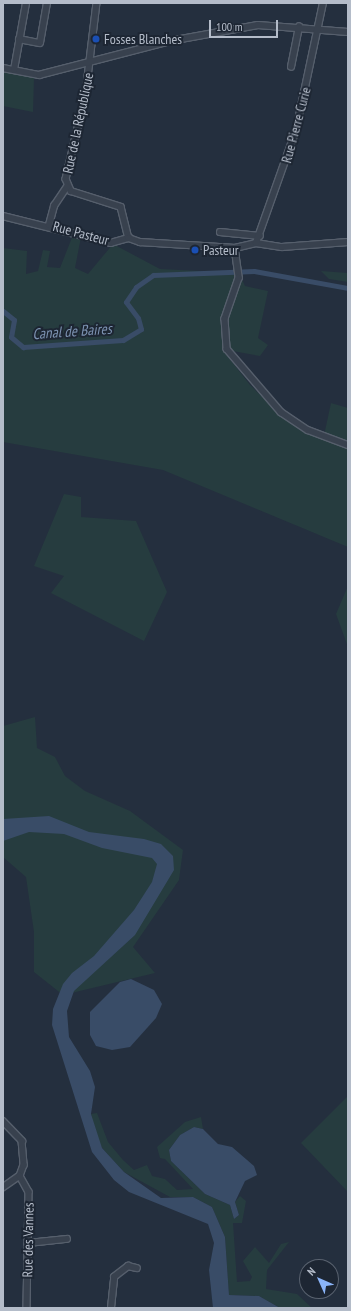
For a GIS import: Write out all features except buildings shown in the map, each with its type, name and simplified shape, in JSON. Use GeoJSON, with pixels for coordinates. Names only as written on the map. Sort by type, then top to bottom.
{"type":"FeatureCollection","features":[{"type":"Feature","properties":{"kind":"street"},"geometry":{"type":"LineString","coordinates":[[14,70],[26,3]]}},
{"type":"Feature","properties":{"kind":"street"},"geometry":{"type":"LineString","coordinates":[[20,39],[40,43],[47,3]]}},
{"type":"Feature","properties":{"kind":"street","name":"Rue de la République"},"geometry":{"type":"LineString","coordinates":[[97,3],[90,64],[68,187],[122,207],[129,238]]}},
{"type":"Feature","properties":{"kind":"street","name":"Rue Pierre Curie"},"geometry":{"type":"LineString","coordinates":[[256,243],[260,236],[296,130],[323,3]]}},
{"type":"Feature","properties":{"kind":"street"},"geometry":{"type":"LineString","coordinates":[[3,68],[39,75],[90,64],[170,41],[250,26],[319,27],[348,32]]}},
{"type":"Feature","properties":{"kind":"street"},"geometry":{"type":"LineString","coordinates":[[291,67],[300,27]]}},
{"type":"Feature","properties":{"kind":"street"},"geometry":{"type":"LineString","coordinates":[[49,225],[54,206],[68,187]]}},
{"type":"Feature","properties":{"kind":"street","name":"Rue Pasteur"},"geometry":{"type":"LineString","coordinates":[[3,216],[49,225],[110,243],[129,238],[140,242],[235,248],[256,243],[282,247],[348,242]]}},
{"type":"Feature","properties":{"kind":"street"},"geometry":{"type":"LineString","coordinates":[[220,232],[260,236]]}},
{"type":"Feature","properties":{"kind":"street"},"geometry":{"type":"LineString","coordinates":[[235,248],[239,278],[224,327],[231,355],[281,412],[308,430],[348,445]]}},
{"type":"Feature","properties":{"kind":"street"},"geometry":{"type":"LineString","coordinates":[[3,1121],[18,1135],[22,1141],[24,1166],[20,1176],[3,1188]]}},
{"type":"Feature","properties":{"kind":"street","name":"Rue des Vannes"},"geometry":{"type":"LineString","coordinates":[[20,1176],[28,1192],[27,1308]]}},
{"type":"Feature","properties":{"kind":"street"},"geometry":{"type":"LineString","coordinates":[[28,1243],[67,1239]]}},
{"type":"Feature","properties":{"kind":"street"},"geometry":{"type":"LineString","coordinates":[[111,1308],[114,1277],[128,1266],[137,1268]]}},
{"type":"Feature","properties":{"kind":"green space"},"geometry":{"type":"Polygon","coordinates":[[[3,69],[34,78],[33,112],[3,106],[3,69]]]}},
{"type":"Feature","properties":{"kind":"green space"},"geometry":{"type":"Polygon","coordinates":[[[73,235],[81,237],[75,268],[88,274],[113,244],[160,269],[239,273],[245,286],[268,291],[258,338],[268,345],[260,356],[222,349],[250,385],[286,420],[323,440],[331,403],[348,408],[348,547],[163,470],[3,442],[3,248],[27,251],[26,274],[38,271],[43,250],[50,251],[47,267],[60,268],[73,235]]]}},
{"type":"Feature","properties":{"kind":"green space"},"geometry":{"type":"Polygon","coordinates":[[[321,271],[348,273],[348,282],[329,279],[321,271]]]}},
{"type":"Feature","properties":{"kind":"green space"},"geometry":{"type":"Polygon","coordinates":[[[64,494],[81,497],[81,517],[136,521],[167,592],[144,641],[51,593],[64,576],[34,566],[64,494]]]}},
{"type":"Feature","properties":{"kind":"green space"},"geometry":{"type":"Polygon","coordinates":[[[348,586],[348,647],[336,614],[348,586]]]}},
{"type":"Feature","properties":{"kind":"green space"},"geometry":{"type":"Polygon","coordinates":[[[35,717],[37,748],[55,757],[65,776],[85,791],[130,811],[183,850],[179,880],[133,947],[155,973],[63,995],[34,972],[34,932],[26,877],[3,857],[3,726],[35,717]]]}},
{"type":"Feature","properties":{"kind":"green space"},"geometry":{"type":"Polygon","coordinates":[[[348,1096],[348,1192],[301,1143],[348,1096]]]}},
{"type":"Feature","properties":{"kind":"green space"},"geometry":{"type":"Polygon","coordinates":[[[97,1113],[108,1142],[123,1160],[134,1170],[147,1165],[152,1176],[165,1179],[177,1190],[193,1189],[165,1159],[160,1158],[157,1147],[185,1122],[201,1117],[203,1129],[194,1127],[180,1135],[169,1150],[171,1161],[205,1194],[230,1205],[234,1219],[239,1215],[235,1202],[240,1196],[246,1201],[242,1223],[233,1223],[237,1282],[250,1281],[252,1277],[243,1261],[255,1247],[269,1263],[281,1244],[289,1242],[267,1270],[266,1289],[297,1294],[299,1299],[302,1299],[312,1308],[280,1308],[259,1296],[229,1295],[225,1237],[212,1207],[193,1197],[170,1197],[124,1172],[102,1148],[95,1134],[91,1114],[97,1113]]]}},
{"type":"Feature","properties":{"kind":"water"},"geometry":{"type":"Polygon","coordinates":[[[49,816],[89,832],[144,839],[161,844],[173,856],[174,870],[135,935],[74,991],[67,1011],[69,1037],[90,1071],[95,1087],[91,1114],[102,1148],[124,1172],[161,1198],[193,1197],[212,1207],[225,1237],[229,1295],[259,1296],[280,1308],[213,1308],[209,1270],[214,1243],[208,1224],[129,1192],[114,1180],[92,1152],[52,1025],[53,1009],[63,984],[72,973],[94,956],[134,910],[152,882],[157,864],[152,858],[102,848],[64,834],[29,832],[3,841],[3,819],[49,816]]]}},
{"type":"Feature","properties":{"kind":"water"},"geometry":{"type":"Polygon","coordinates":[[[131,979],[154,990],[162,1004],[156,1018],[130,1047],[112,1050],[96,1046],[90,1035],[90,1012],[120,982],[131,979]]]}},
{"type":"Feature","properties":{"kind":"water"},"geometry":{"type":"Polygon","coordinates":[[[194,1127],[203,1129],[218,1144],[232,1147],[254,1166],[257,1175],[245,1181],[235,1202],[239,1215],[234,1219],[230,1205],[205,1194],[171,1161],[169,1150],[180,1135],[194,1127]]]}},
{"type":"Feature","properties":{"kind":"waterway","name":"Canal de Baires"},"geometry":{"type":"LineString","coordinates":[[3,311],[14,320],[11,337],[23,347],[123,340],[141,329],[138,318],[126,302],[136,287],[153,275],[254,271],[348,288]]}},
{"type":"Feature","properties":{"kind":"place","name":"Fosses Blanches"},"geometry":{"type":"Point","coordinates":[96,39]}},
{"type":"Feature","properties":{"kind":"place","name":"Pasteur"},"geometry":{"type":"Point","coordinates":[195,250]}}]}
